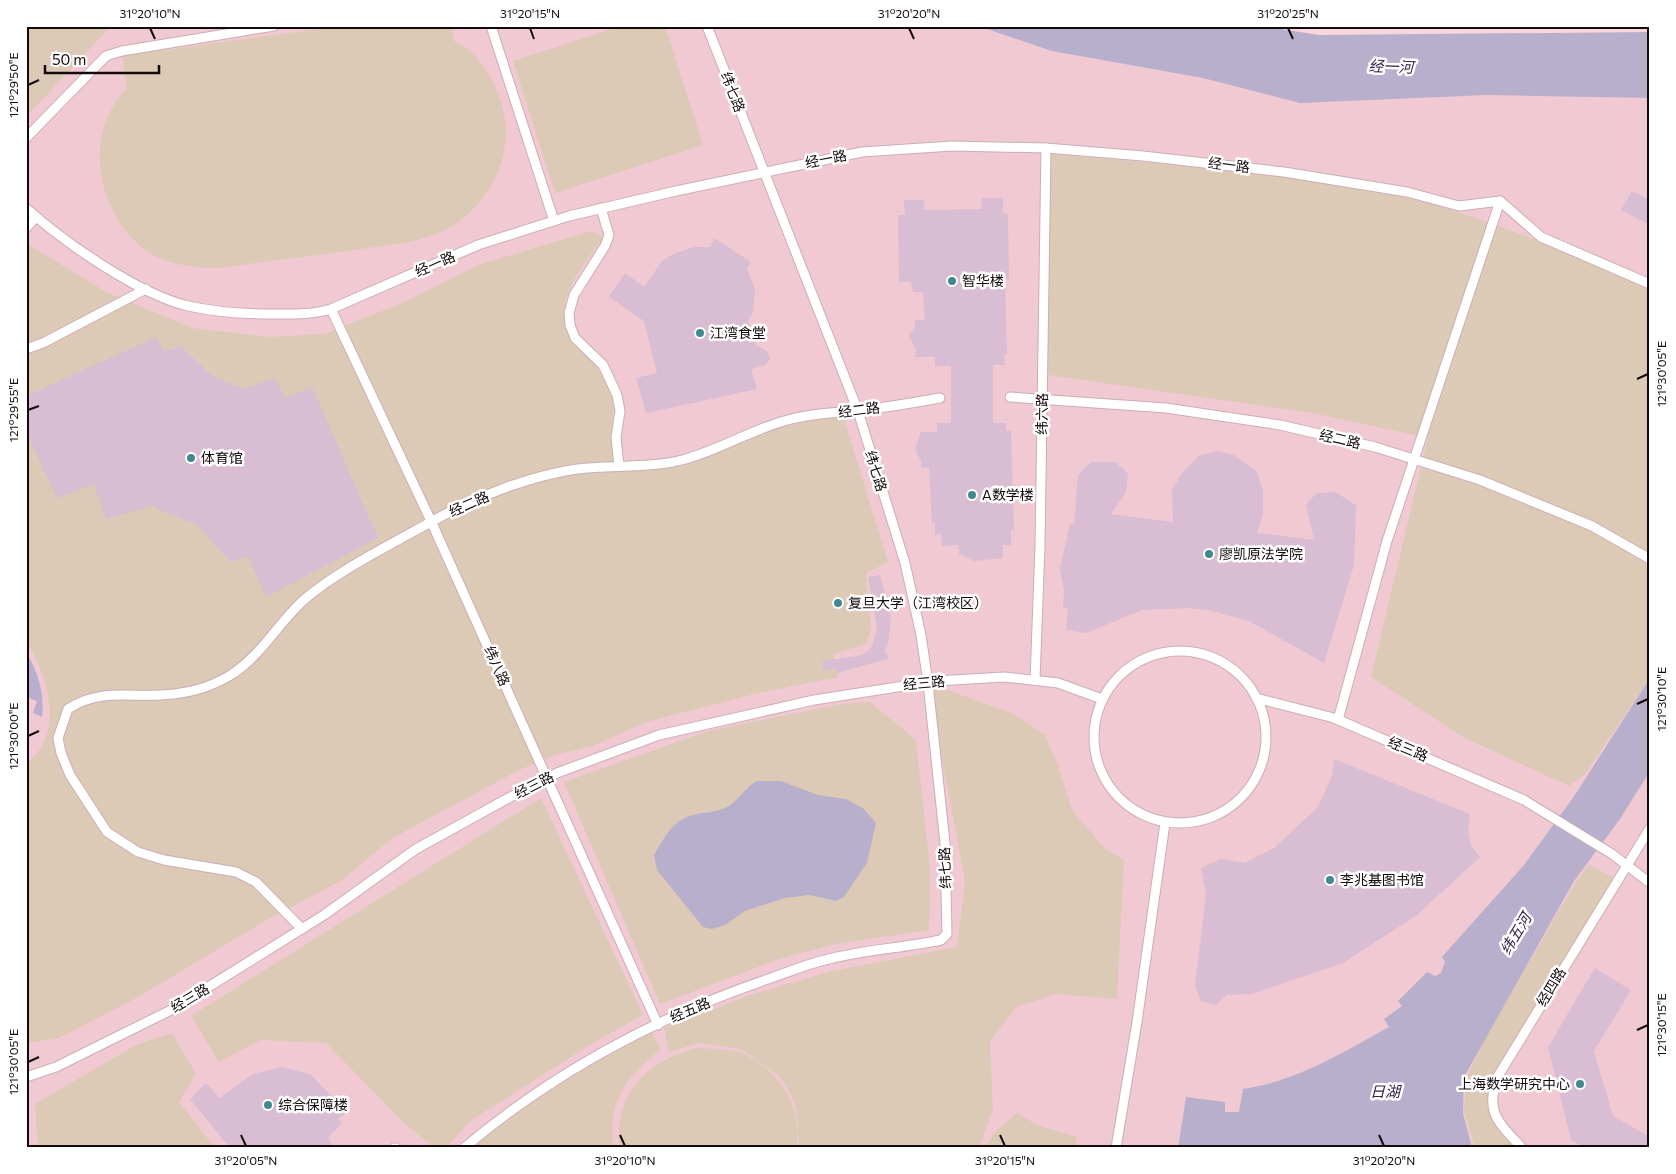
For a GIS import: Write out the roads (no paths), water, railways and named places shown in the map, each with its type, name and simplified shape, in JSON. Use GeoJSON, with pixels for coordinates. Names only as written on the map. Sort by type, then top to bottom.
{"type":"FeatureCollection","features":[{"type":"Feature","properties":{"kind":"lane"},"geometry":{"type":"LineString","coordinates":[[26,138],[106,56],[122,51],[274,26]]}},
{"type":"Feature","properties":{"kind":"lane"},"geometry":{"type":"LineString","coordinates":[[491,26],[554,220]]}},
{"type":"Feature","properties":{"kind":"lane","name":"纬七路"},"geometry":{"type":"LineString","coordinates":[[707,26],[858,411],[904,563],[922,636],[928,682],[945,843],[947,924],[945,938]]}},
{"type":"Feature","properties":{"kind":"lane","name":"经一路"},"geometry":{"type":"LineString","coordinates":[[26,208],[96,262],[146,289],[187,306],[237,314],[292,314],[331,309],[478,245],[554,220],[763,172],[862,152],[952,146],[1046,148],[1143,156],[1284,172],[1407,192],[1459,206],[1500,201]]}},
{"type":"Feature","properties":{"kind":"lane","name":"纬六路"},"geometry":{"type":"LineString","coordinates":[[1036,680],[1046,148]]}},
{"type":"Feature","properties":{"kind":"lane"},"geometry":{"type":"LineString","coordinates":[[1338,720],[1387,541],[1500,201],[1541,237],[1650,284]]}},
{"type":"Feature","properties":{"kind":"lane"},"geometry":{"type":"LineString","coordinates":[[601,208],[609,235],[605,246],[574,295],[569,313],[570,325],[575,338],[604,365],[617,395],[620,411],[616,437],[619,466]]}},
{"type":"Feature","properties":{"kind":"lane"},"geometry":{"type":"LineString","coordinates":[[26,228],[36,217]]}},
{"type":"Feature","properties":{"kind":"lane"},"geometry":{"type":"LineString","coordinates":[[26,349],[44,343],[146,289]]}},
{"type":"Feature","properties":{"kind":"lane","name":"纬八路"},"geometry":{"type":"LineString","coordinates":[[331,309],[431,521],[658,1024]]}},
{"type":"Feature","properties":{"kind":"lane","name":"经二路"},"geometry":{"type":"LineString","coordinates":[[302,929],[256,882],[236,872],[164,860],[147,855],[119,842],[108,832],[97,820],[70,775],[61,753],[58,738],[68,709],[92,697],[106,694],[161,695],[191,690],[230,676],[258,654],[288,615],[307,597],[431,521],[483,497],[553,474],[680,461],[784,420],[813,414],[858,411],[940,398]]}},
{"type":"Feature","properties":{"kind":"lane","name":"经二路"},"geometry":{"type":"LineString","coordinates":[[1010,398],[1166,408],[1280,426],[1375,447],[1480,480],[1592,526],[1650,559]]}},
{"type":"Feature","properties":{"kind":"lane"},"geometry":{"type":"LineString","coordinates":[[1178,651],[1207,655],[1230,667],[1245,681],[1256,698],[1262,712],[1266,741],[1261,766],[1248,790],[1232,806],[1211,818],[1187,824],[1165,823],[1134,811],[1115,794],[1102,774],[1094,750],[1094,723],[1102,699],[1121,674],[1143,659],[1178,651]]}},
{"type":"Feature","properties":{"kind":"lane","name":"经三路"},"geometry":{"type":"LineString","coordinates":[[26,1077],[56,1067],[172,1009],[324,915],[416,849],[547,778],[659,735],[717,720],[814,700],[928,682],[1004,677],[1058,682],[1102,699]]}},
{"type":"Feature","properties":{"kind":"lane","name":"经三路"},"geometry":{"type":"LineString","coordinates":[[1256,698],[1338,720],[1524,800],[1553,816],[1627,864]]}},
{"type":"Feature","properties":{"kind":"lane"},"geometry":{"type":"LineString","coordinates":[[1116,1148],[1138,1022],[1165,823]]}},
{"type":"Feature","properties":{"kind":"lane","name":"经四路"},"geometry":{"type":"LineString","coordinates":[[1522,1148],[1496,1120],[1492,1092],[1498,1076],[1650,828]]}},
{"type":"Feature","properties":{"kind":"lane"},"geometry":{"type":"LineString","coordinates":[[1627,864],[1650,883]]}},
{"type":"Feature","properties":{"kind":"lane","name":"经五路"},"geometry":{"type":"LineString","coordinates":[[464,1148],[500,1117],[591,1057],[658,1024],[747,986],[825,960],[945,938]]}},
{"type":"Feature","properties":{"kind":"water","name":"经一河"},"geometry":{"type":"Polygon","coordinates":[[[978,26],[1263,26],[1319,35],[1650,32],[1650,98],[1487,95],[1300,103],[1203,78],[1052,51],[978,26]]]}},
{"type":"Feature","properties":{"kind":"water"},"geometry":{"type":"Polygon","coordinates":[[[26,652],[40,683],[43,708],[42,717],[33,713],[37,701],[26,697],[26,652]]]}},
{"type":"Feature","properties":{"kind":"water"},"geometry":{"type":"Polygon","coordinates":[[[1650,678],[1650,771],[1620,819],[1574,881],[1464,1077],[1463,1113],[1472,1148],[1178,1148],[1186,1097],[1225,1102],[1225,1112],[1239,1112],[1243,1089],[1282,1080],[1301,1073],[1389,1027],[1384,1019],[1402,1006],[1398,1001],[1427,972],[1435,976],[1441,973],[1445,962],[1442,957],[1524,865],[1575,795],[1650,678]]]}},
{"type":"Feature","properties":{"kind":"water"},"geometry":{"type":"Polygon","coordinates":[[[757,781],[781,781],[818,795],[846,799],[864,809],[876,823],[867,863],[844,897],[836,901],[809,895],[785,898],[745,911],[725,925],[712,929],[703,927],[657,870],[654,855],[678,822],[690,816],[721,810],[729,806],[757,781]]]}},
{"type":"Feature","properties":{"kind":"place","name":"智华楼"},"geometry":{"type":"Point","coordinates":[952,281]}},
{"type":"Feature","properties":{"kind":"place","name":"江湾食堂"},"geometry":{"type":"Point","coordinates":[700,333]}},
{"type":"Feature","properties":{"kind":"place","name":"体育馆"},"geometry":{"type":"Point","coordinates":[191,458]}},
{"type":"Feature","properties":{"kind":"place","name":"A数学楼"},"geometry":{"type":"Point","coordinates":[972,495]}},
{"type":"Feature","properties":{"kind":"place","name":"廖凯原法学院"},"geometry":{"type":"Point","coordinates":[1209,554]}},
{"type":"Feature","properties":{"kind":"place","name":"复旦大学（江湾校区）"},"geometry":{"type":"Point","coordinates":[838,603]}},
{"type":"Feature","properties":{"kind":"place","name":"李兆基图书馆"},"geometry":{"type":"Point","coordinates":[1330,880]}},
{"type":"Feature","properties":{"kind":"place","name":"上海数学研究中心"},"geometry":{"type":"Point","coordinates":[1580,1084]}},
{"type":"Feature","properties":{"kind":"place","name":"综合保障楼"},"geometry":{"type":"Point","coordinates":[268,1105]}},
{"type":"Feature","properties":{"kind":"water label","name":"纬五河"},"geometry":{"type":"Point","coordinates":[1516,934]}},
{"type":"Feature","properties":{"kind":"water label","name":"日湖"},"geometry":{"type":"Point","coordinates":[1385,1092]}}]}
